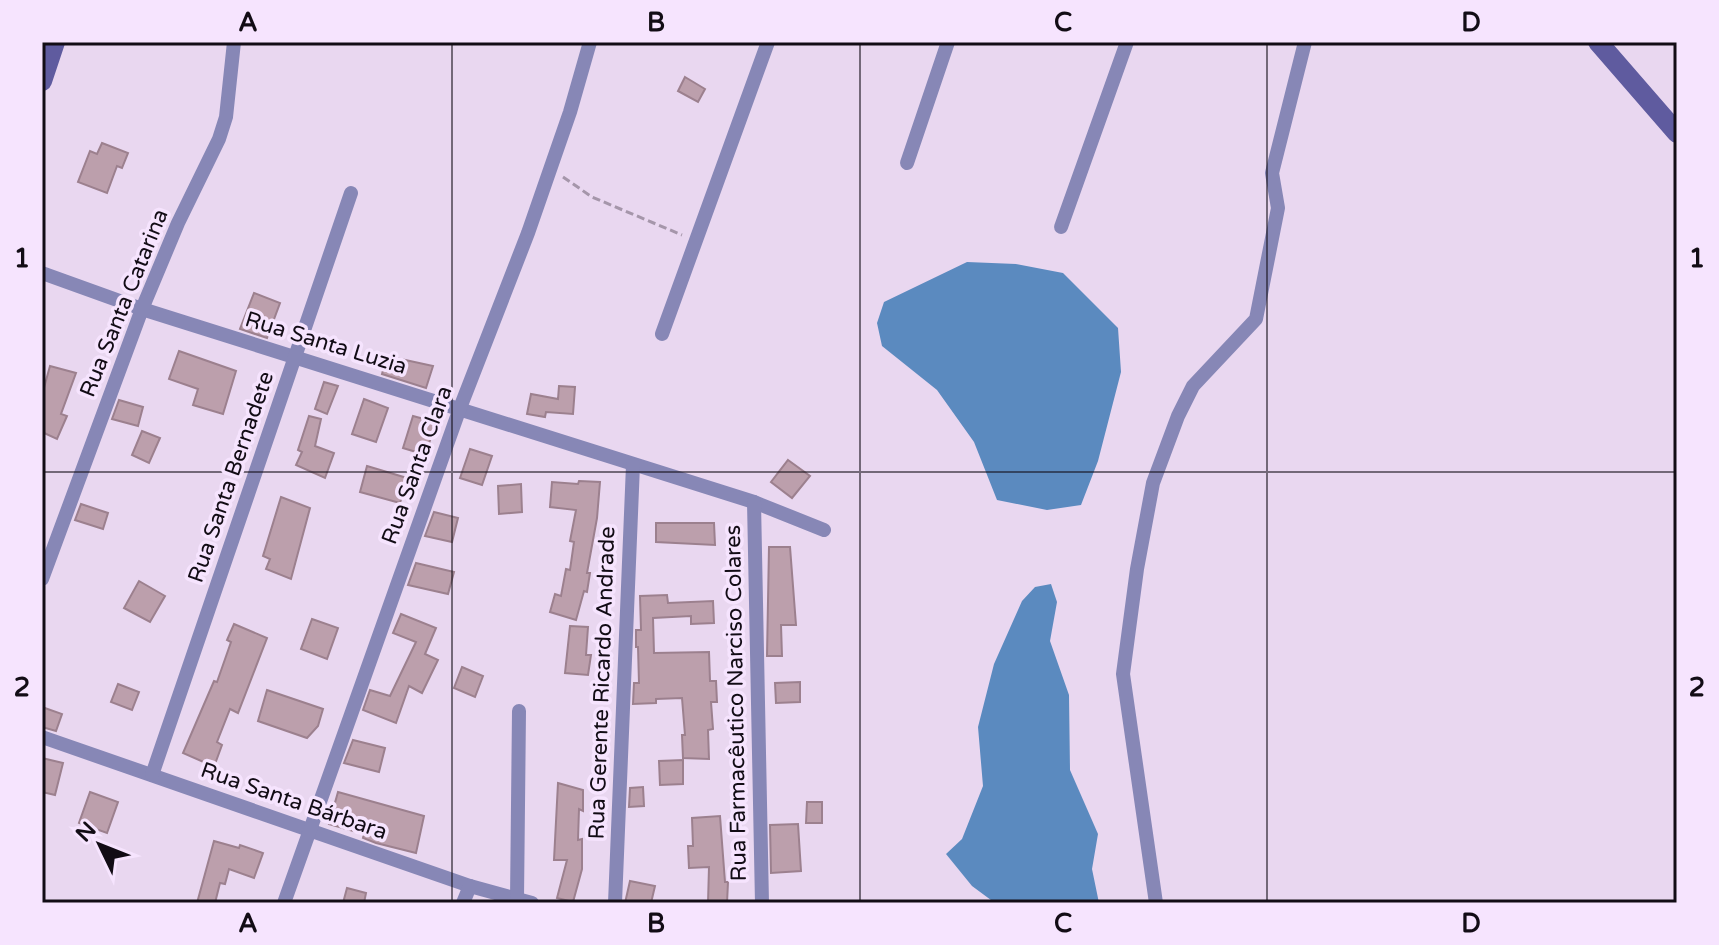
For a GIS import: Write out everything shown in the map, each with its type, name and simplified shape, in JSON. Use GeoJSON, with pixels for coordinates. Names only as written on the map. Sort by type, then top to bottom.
{"type":"FeatureCollection","features":[{"type":"Feature","properties":{"kind":"main road"},"geometry":{"type":"LineString","coordinates":[[42,81],[55,42]]}},
{"type":"Feature","properties":{"kind":"main road"},"geometry":{"type":"LineString","coordinates":[[1598,42],[1677,133]]}},
{"type":"Feature","properties":{"kind":"street","name":"Rua Santa Catarina"},"geometry":{"type":"LineString","coordinates":[[42,579],[142,309],[178,223],[219,139],[226,117],[234,42]]}},
{"type":"Feature","properties":{"kind":"street","name":"Rua Santa Clara"},"geometry":{"type":"LineString","coordinates":[[284,903],[460,408],[528,233],[570,112],[590,42]]}},
{"type":"Feature","properties":{"kind":"street"},"geometry":{"type":"LineString","coordinates":[[662,334],[768,42]]}},
{"type":"Feature","properties":{"kind":"street"},"geometry":{"type":"LineString","coordinates":[[907,163],[948,42]]}},
{"type":"Feature","properties":{"kind":"street"},"geometry":{"type":"LineString","coordinates":[[1061,227],[1127,42]]}},
{"type":"Feature","properties":{"kind":"street"},"geometry":{"type":"LineString","coordinates":[[1156,903],[1123,674],[1128,624],[1153,483],[1178,416],[1193,386],[1256,319],[1278,208],[1272,173],[1305,42]]}},
{"type":"Feature","properties":{"kind":"street","name":"Rua Santa Bernadete"},"geometry":{"type":"LineString","coordinates":[[152,775],[351,193]]}},
{"type":"Feature","properties":{"kind":"street","name":"Rua Santa Luzia"},"geometry":{"type":"LineString","coordinates":[[42,273],[142,309],[754,502],[824,530]]}},
{"type":"Feature","properties":{"kind":"street","name":"Rua Gerente Ricardo Andrade"},"geometry":{"type":"LineString","coordinates":[[615,903],[633,465]]}},
{"type":"Feature","properties":{"kind":"street","name":"Rua Farmacêutico Narciso Colares"},"geometry":{"type":"LineString","coordinates":[[754,502],[762,903]]}},
{"type":"Feature","properties":{"kind":"street"},"geometry":{"type":"LineString","coordinates":[[519,711],[524,901]]}},
{"type":"Feature","properties":{"kind":"street","name":"Rua Santa Bárbara"},"geometry":{"type":"LineString","coordinates":[[42,737],[470,886],[524,901]]}},
{"type":"Feature","properties":{"kind":"street"},"geometry":{"type":"LineString","coordinates":[[463,903],[470,886]]}},
{"type":"Feature","properties":{"kind":"path"},"geometry":{"type":"LineString","coordinates":[[550,168],[592,197],[696,241]]}},
{"type":"Feature","properties":{"kind":"water"},"geometry":{"type":"Polygon","coordinates":[[[967,262],[1016,264],[1063,273],[1118,328],[1121,372],[1098,461],[1081,505],[1047,510],[997,500],[974,442],[937,390],[882,346],[877,323],[884,302],[967,262]]]}},
{"type":"Feature","properties":{"kind":"water"},"geometry":{"type":"Polygon","coordinates":[[[1051,584],[1057,602],[1050,641],[1069,695],[1070,770],[1098,834],[1092,869],[1099,903],[995,903],[972,886],[946,854],[962,839],[983,786],[978,727],[994,664],[1022,601],[1035,587],[1051,584]]]}},
{"type":"Feature","properties":{"kind":"building"},"geometry":{"type":"Polygon","coordinates":[[[685,77],[705,89],[698,102],[678,91],[685,77]]]}},
{"type":"Feature","properties":{"kind":"building"},"geometry":{"type":"Polygon","coordinates":[[[102,143],[128,153],[122,168],[117,166],[107,193],[78,182],[90,151],[97,154],[102,143]]]}},
{"type":"Feature","properties":{"kind":"building"},"geometry":{"type":"Polygon","coordinates":[[[254,293],[280,303],[267,338],[240,329],[254,293]]]}},
{"type":"Feature","properties":{"kind":"building"},"geometry":{"type":"Polygon","coordinates":[[[179,351],[236,371],[223,414],[193,405],[198,389],[169,379],[179,351]]]}},
{"type":"Feature","properties":{"kind":"building"},"geometry":{"type":"Polygon","coordinates":[[[387,356],[433,366],[426,388],[382,374],[387,356]]]}},
{"type":"Feature","properties":{"kind":"building"},"geometry":{"type":"Polygon","coordinates":[[[50,366],[76,373],[61,414],[67,416],[57,439],[42,432],[42,395],[50,366]]]}},
{"type":"Feature","properties":{"kind":"building"},"geometry":{"type":"Polygon","coordinates":[[[324,382],[338,386],[327,414],[315,409],[324,382]]]}},
{"type":"Feature","properties":{"kind":"building"},"geometry":{"type":"Polygon","coordinates":[[[559,386],[575,387],[573,414],[546,412],[545,417],[527,414],[531,394],[558,399],[559,386]]]}},
{"type":"Feature","properties":{"kind":"building"},"geometry":{"type":"Polygon","coordinates":[[[364,399],[388,408],[376,442],[352,434],[364,399]]]}},
{"type":"Feature","properties":{"kind":"building"},"geometry":{"type":"Polygon","coordinates":[[[119,400],[143,407],[138,426],[112,419],[119,400]]]}},
{"type":"Feature","properties":{"kind":"building"},"geometry":{"type":"Polygon","coordinates":[[[309,416],[321,419],[315,446],[334,453],[325,478],[296,465],[302,452],[298,450],[309,416]]]}},
{"type":"Feature","properties":{"kind":"building"},"geometry":{"type":"Polygon","coordinates":[[[413,416],[435,422],[426,455],[403,448],[413,416]]]}},
{"type":"Feature","properties":{"kind":"building"},"geometry":{"type":"Polygon","coordinates":[[[142,431],[160,438],[149,463],[132,455],[142,431]]]}},
{"type":"Feature","properties":{"kind":"building"},"geometry":{"type":"Polygon","coordinates":[[[470,449],[492,456],[482,485],[460,478],[470,449]]]}},
{"type":"Feature","properties":{"kind":"building"},"geometry":{"type":"Polygon","coordinates":[[[788,460],[810,476],[792,498],[771,482],[788,460]]]}},
{"type":"Feature","properties":{"kind":"building"},"geometry":{"type":"Polygon","coordinates":[[[367,466],[407,478],[400,503],[360,492],[367,466]]]}},
{"type":"Feature","properties":{"kind":"building"},"geometry":{"type":"Polygon","coordinates":[[[579,481],[600,482],[587,592],[584,591],[576,620],[550,612],[555,594],[561,596],[566,569],[570,570],[574,542],[570,541],[576,510],[550,507],[552,482],[578,484],[579,481]]]}},
{"type":"Feature","properties":{"kind":"building"},"geometry":{"type":"Polygon","coordinates":[[[521,484],[522,512],[499,514],[498,486],[521,484]]]}},
{"type":"Feature","properties":{"kind":"building"},"geometry":{"type":"Polygon","coordinates":[[[281,497],[310,508],[291,579],[266,569],[270,559],[263,556],[281,497]]]}},
{"type":"Feature","properties":{"kind":"building"},"geometry":{"type":"Polygon","coordinates":[[[81,504],[108,513],[103,529],[75,520],[81,504]]]}},
{"type":"Feature","properties":{"kind":"building"},"geometry":{"type":"Polygon","coordinates":[[[434,512],[458,518],[452,542],[425,536],[434,512]]]}},
{"type":"Feature","properties":{"kind":"building"},"geometry":{"type":"Polygon","coordinates":[[[656,523],[714,523],[715,545],[656,542],[656,523]]]}},
{"type":"Feature","properties":{"kind":"building"},"geometry":{"type":"Polygon","coordinates":[[[769,547],[790,547],[796,625],[781,625],[782,656],[767,656],[769,547]]]}},
{"type":"Feature","properties":{"kind":"building"},"geometry":{"type":"Polygon","coordinates":[[[416,563],[454,572],[448,594],[408,585],[416,563]]]}},
{"type":"Feature","properties":{"kind":"building"},"geometry":{"type":"Polygon","coordinates":[[[139,581],[165,596],[150,622],[124,608],[139,581]]]}},
{"type":"Feature","properties":{"kind":"building"},"geometry":{"type":"Polygon","coordinates":[[[667,595],[668,603],[713,601],[714,623],[691,624],[691,616],[653,618],[654,653],[709,652],[710,681],[716,681],[717,702],[711,702],[713,729],[708,730],[709,759],[683,758],[682,698],[633,704],[634,683],[639,683],[636,630],[641,630],[640,596],[667,595]]]}},
{"type":"Feature","properties":{"kind":"building"},"geometry":{"type":"Polygon","coordinates":[[[401,614],[436,628],[425,654],[438,660],[422,693],[409,686],[396,723],[363,710],[370,690],[390,696],[416,642],[393,633],[401,614]]]}},
{"type":"Feature","properties":{"kind":"building"},"geometry":{"type":"Polygon","coordinates":[[[312,619],[338,628],[327,659],[301,649],[312,619]]]}},
{"type":"Feature","properties":{"kind":"building"},"geometry":{"type":"Polygon","coordinates":[[[234,624],[267,638],[238,713],[230,709],[217,742],[222,745],[215,764],[208,764],[183,753],[214,681],[217,682],[234,624]]]}},
{"type":"Feature","properties":{"kind":"building"},"geometry":{"type":"Polygon","coordinates":[[[570,626],[588,627],[586,655],[591,655],[588,675],[565,673],[570,626]]]}},
{"type":"Feature","properties":{"kind":"building"},"geometry":{"type":"Polygon","coordinates":[[[462,667],[483,676],[475,697],[454,688],[462,667]]]}},
{"type":"Feature","properties":{"kind":"building"},"geometry":{"type":"Polygon","coordinates":[[[800,682],[800,702],[776,703],[775,683],[800,682]]]}},
{"type":"Feature","properties":{"kind":"building"},"geometry":{"type":"Polygon","coordinates":[[[118,684],[139,692],[132,710],[111,702],[118,684]]]}},
{"type":"Feature","properties":{"kind":"building"},"geometry":{"type":"Polygon","coordinates":[[[267,690],[323,709],[318,726],[307,738],[258,721],[267,690]]]}},
{"type":"Feature","properties":{"kind":"building"},"geometry":{"type":"Polygon","coordinates":[[[42,707],[62,714],[56,731],[42,727],[42,707]]]}},
{"type":"Feature","properties":{"kind":"building"},"geometry":{"type":"Polygon","coordinates":[[[353,740],[385,748],[379,772],[344,763],[353,740]]]}},
{"type":"Feature","properties":{"kind":"building"},"geometry":{"type":"Polygon","coordinates":[[[42,758],[63,763],[55,795],[42,792],[42,758]]]}},
{"type":"Feature","properties":{"kind":"building"},"geometry":{"type":"Polygon","coordinates":[[[683,760],[683,784],[660,785],[659,761],[683,760]]]}},
{"type":"Feature","properties":{"kind":"building"},"geometry":{"type":"Polygon","coordinates":[[[558,783],[583,790],[578,840],[582,839],[582,869],[573,902],[557,898],[567,860],[554,860],[558,783]]]}},
{"type":"Feature","properties":{"kind":"building"},"geometry":{"type":"Polygon","coordinates":[[[643,787],[644,806],[629,807],[630,788],[643,787]]]}},
{"type":"Feature","properties":{"kind":"building"},"geometry":{"type":"Polygon","coordinates":[[[90,792],[118,802],[107,833],[79,823],[90,792]]]}},
{"type":"Feature","properties":{"kind":"building"},"geometry":{"type":"Polygon","coordinates":[[[338,792],[424,816],[416,853],[376,843],[363,838],[364,834],[329,824],[338,792]]]}},
{"type":"Feature","properties":{"kind":"building"},"geometry":{"type":"Polygon","coordinates":[[[807,802],[822,802],[822,823],[806,823],[807,802]]]}},
{"type":"Feature","properties":{"kind":"building"},"geometry":{"type":"Polygon","coordinates":[[[720,816],[725,882],[728,882],[727,903],[708,903],[709,867],[689,868],[688,846],[693,846],[692,818],[720,816]]]}},
{"type":"Feature","properties":{"kind":"building"},"geometry":{"type":"Polygon","coordinates":[[[798,824],[801,871],[771,873],[770,825],[798,824]]]}},
{"type":"Feature","properties":{"kind":"building"},"geometry":{"type":"Polygon","coordinates":[[[214,841],[263,853],[254,878],[229,869],[225,884],[220,883],[215,903],[197,903],[214,841]]]}},
{"type":"Feature","properties":{"kind":"building"},"geometry":{"type":"Polygon","coordinates":[[[630,881],[655,886],[651,903],[625,903],[630,881]]]}},
{"type":"Feature","properties":{"kind":"building"},"geometry":{"type":"Polygon","coordinates":[[[347,888],[366,893],[364,903],[343,903],[347,888]]]}}]}
